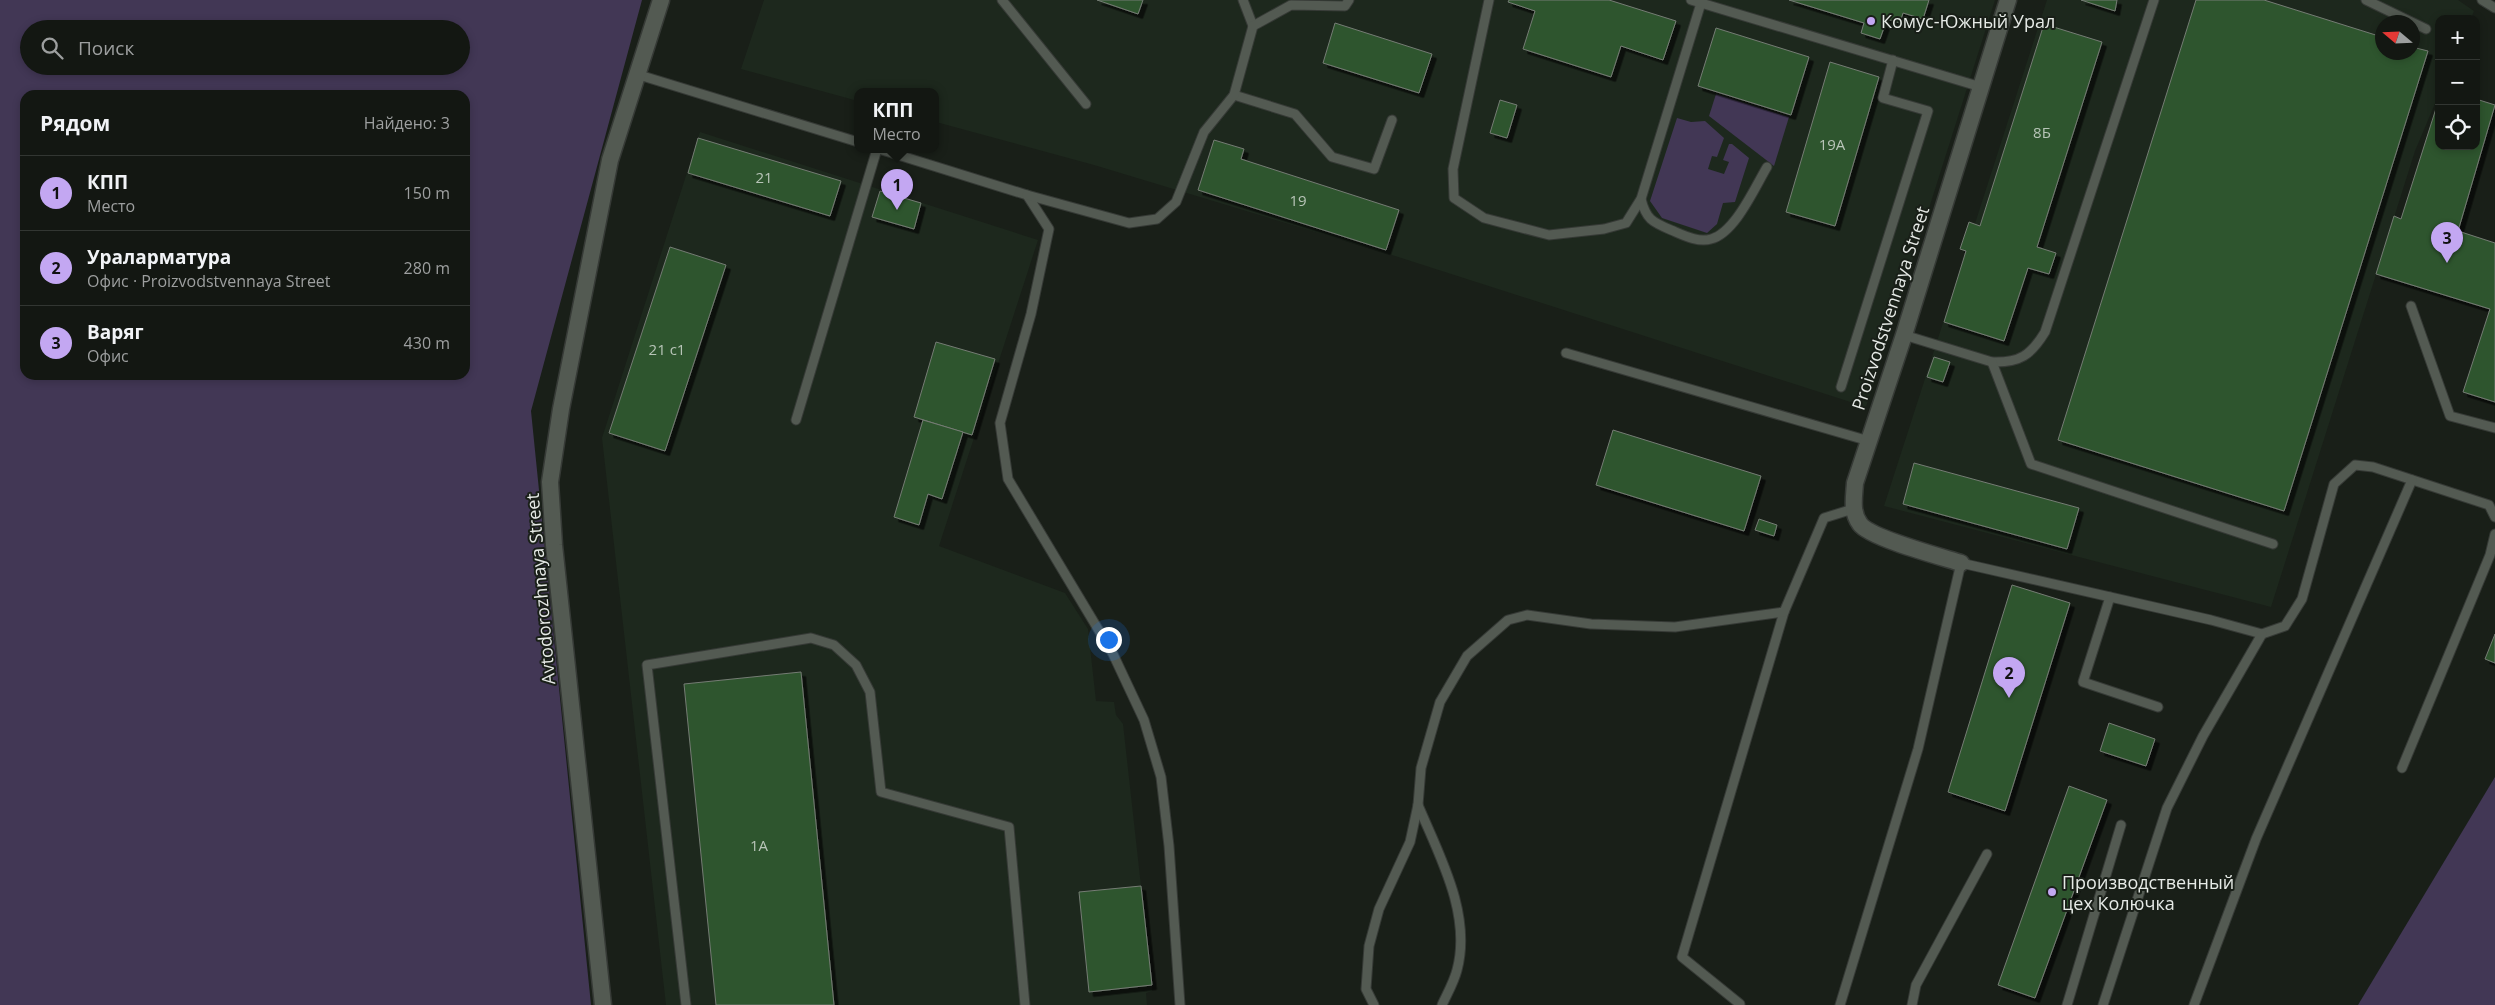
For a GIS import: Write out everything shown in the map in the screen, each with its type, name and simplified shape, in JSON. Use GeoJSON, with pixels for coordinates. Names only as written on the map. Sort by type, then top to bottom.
{"type":"FeatureCollection","features":[{"type":"Feature","properties":{"kind":"street","name":"Avtodorozhnaya Street"},"geometry":{"type":"LineString","coordinates":[[603,1005],[554,545],[550,482],[561,409],[610,160],[661,0]]}},
{"type":"Feature","properties":{"kind":"street","name":"Proizvodstvennaya Street"},"geometry":{"type":"LineString","coordinates":[[1853,509],[1855,483],[1904,335],[2008,0]]}},
{"type":"Feature","properties":{"kind":"street"},"geometry":{"type":"LineString","coordinates":[[1853,509],[1861,526],[1877,535],[1961,564]]}},
{"type":"Feature","properties":{"kind":"lane"},"geometry":{"type":"LineString","coordinates":[[1002,0],[1086,104]]}},
{"type":"Feature","properties":{"kind":"lane"},"geometry":{"type":"LineString","coordinates":[[891,153],[1027,195],[1129,222],[1157,219],[1176,202],[1204,132],[1234,94],[1252,26],[1243,0]]}},
{"type":"Feature","properties":{"kind":"lane"},"geometry":{"type":"LineString","coordinates":[[1252,26],[1290,5],[1345,6],[1349,0]]}},
{"type":"Feature","properties":{"kind":"lane"},"geometry":{"type":"LineString","coordinates":[[1489,0],[1453,169],[1454,198],[1484,218],[1549,235],[1604,229],[1626,223],[1641,199],[1701,3]]}},
{"type":"Feature","properties":{"kind":"lane"},"geometry":{"type":"LineString","coordinates":[[1692,0],[1981,87]]}},
{"type":"Feature","properties":{"kind":"lane"},"geometry":{"type":"LineString","coordinates":[[1904,335],[1992,362],[2006,362],[2023,358],[2034,350],[2045,332],[2154,0]]}},
{"type":"Feature","properties":{"kind":"lane"},"geometry":{"type":"LineString","coordinates":[[2366,0],[2426,29]]}},
{"type":"Feature","properties":{"kind":"lane"},"geometry":{"type":"LineString","coordinates":[[2482,0],[2495,8]]}},
{"type":"Feature","properties":{"kind":"lane"},"geometry":{"type":"LineString","coordinates":[[1841,387],[1928,111],[1883,98],[1893,60]]}},
{"type":"Feature","properties":{"kind":"lane"},"geometry":{"type":"LineString","coordinates":[[636,74],[854,141]]}},
{"type":"Feature","properties":{"kind":"lane"},"geometry":{"type":"LineString","coordinates":[[1234,94],[1295,114],[1332,157],[1374,169],[1392,120]]}},
{"type":"Feature","properties":{"kind":"lane"},"geometry":{"type":"LineString","coordinates":[[796,420],[877,153]]}},
{"type":"Feature","properties":{"kind":"lane"},"geometry":{"type":"LineString","coordinates":[[1641,199],[1644,214],[1656,224],[1693,239],[1711,240],[1723,234],[1736,220],[1766,167]]}},
{"type":"Feature","properties":{"kind":"lane"},"geometry":{"type":"LineString","coordinates":[[1027,195],[1049,229],[1031,314],[1000,424],[1008,479],[1113,654],[1144,720],[1160,778],[1169,846],[1180,1005]]}},
{"type":"Feature","properties":{"kind":"lane"},"geometry":{"type":"LineString","coordinates":[[2411,306],[2450,416],[2495,428]]}},
{"type":"Feature","properties":{"kind":"lane"},"geometry":{"type":"LineString","coordinates":[[1566,353],[1869,441]]}},
{"type":"Feature","properties":{"kind":"lane"},"geometry":{"type":"LineString","coordinates":[[1992,362],[2031,464],[2274,544]]}},
{"type":"Feature","properties":{"kind":"lane"},"geometry":{"type":"LineString","coordinates":[[1840,1005],[1918,749],[1961,564],[2110,597],[2262,634],[2285,626],[2302,599],[2334,484],[2355,465],[2373,467],[2489,505],[2495,517]]}},
{"type":"Feature","properties":{"kind":"lane"},"geometry":{"type":"LineString","coordinates":[[2194,1005],[2256,839],[2412,480]]}},
{"type":"Feature","properties":{"kind":"lane"},"geometry":{"type":"LineString","coordinates":[[1740,1004],[1682,958],[1784,612],[1824,518],[1853,509]]}},
{"type":"Feature","properties":{"kind":"lane"},"geometry":{"type":"LineString","coordinates":[[2402,768],[2490,555],[2495,534]]}},
{"type":"Feature","properties":{"kind":"lane"},"geometry":{"type":"LineString","coordinates":[[2110,597],[2082,682],[2158,707]]}},
{"type":"Feature","properties":{"kind":"lane"},"geometry":{"type":"LineString","coordinates":[[1374,1005],[1366,989],[1369,946],[1379,909],[1410,842],[1418,805],[1421,768],[1440,702],[1467,656],[1508,620],[1527,615],[1592,624],[1675,627],[1784,612]]}},
{"type":"Feature","properties":{"kind":"lane"},"geometry":{"type":"LineString","coordinates":[[2103,1005],[2167,808],[2203,736],[2262,634]]}},
{"type":"Feature","properties":{"kind":"lane"},"geometry":{"type":"LineString","coordinates":[[686,1005],[646,665],[811,638],[834,645],[841,651],[856,665],[870,692],[880,792],[1009,827],[1025,1005]]}},
{"type":"Feature","properties":{"kind":"lane"},"geometry":{"type":"LineString","coordinates":[[1418,805],[1455,895],[1460,938],[1457,970],[1442,1005]]}},
{"type":"Feature","properties":{"kind":"lane"},"geometry":{"type":"LineString","coordinates":[[2067,1005],[2120,825]]}},
{"type":"Feature","properties":{"kind":"lane"},"geometry":{"type":"LineString","coordinates":[[1912,1005],[1916,985],[1987,854]]}},
{"type":"Feature","properties":{"kind":"shaded area"},"geometry":{"type":"Polygon","coordinates":[[[0,0],[642,0],[531,411],[591,1005],[0,1005],[0,0]]]}},
{"type":"Feature","properties":{"kind":"shaded area"},"geometry":{"type":"Polygon","coordinates":[[[764,0],[1995,0],[1866,407],[1392,255],[1094,165],[939,123],[939,88],[854,88],[854,100],[741,69],[764,0]]]}},
{"type":"Feature","properties":{"kind":"shaded area"},"geometry":{"type":"Polygon","coordinates":[[[2047,0],[2458,0],[2474,11],[2472,15],[2435,15],[2435,104],[2415,151],[2271,607],[1884,506],[2047,0]]]}},
{"type":"Feature","properties":{"kind":"shaded area"},"geometry":{"type":"Polygon","coordinates":[[[1716,94],[1789,117],[1774,166],[1709,116],[1716,94]]]}},
{"type":"Feature","properties":{"kind":"shaded area"},"geometry":{"type":"Polygon","coordinates":[[[1677,118],[1691,122],[1705,121],[1724,138],[1717,157],[1712,156],[1708,169],[1724,174],[1729,162],[1723,160],[1729,144],[1732,144],[1749,158],[1735,202],[1723,203],[1717,224],[1707,233],[1662,218],[1650,201],[1677,118]]]}},
{"type":"Feature","properties":{"kind":"shaded area"},"geometry":{"type":"Polygon","coordinates":[[[700,132],[1038,240],[939,546],[1065,593],[1088,629],[1096,701],[1114,702],[1116,715],[1123,724],[1152,985],[1152,991],[1146,993],[1147,1005],[666,1005],[602,438],[700,132]]]}},
{"type":"Feature","properties":{"kind":"shaded area"},"geometry":{"type":"Polygon","coordinates":[[[2495,777],[2495,1005],[2358,1005],[2495,777]]]}},
{"type":"Feature","properties":{"kind":"building"},"geometry":{"type":"Polygon","coordinates":[[[1097,0],[1143,0],[1138,14],[1097,0]]]}},
{"type":"Feature","properties":{"kind":"building"},"geometry":{"type":"Polygon","coordinates":[[[1509,0],[1609,0],[1676,21],[1663,60],[1621,46],[1611,77],[1523,49],[1535,11],[1508,2],[1509,0]]]}},
{"type":"Feature","properties":{"kind":"building","name":"Комус-Южный Урал"},"geometry":{"type":"Polygon","coordinates":[[[1789,0],[1929,0],[1923,19],[1903,13],[1900,23],[1887,19],[1880,39],[1861,33],[1864,23],[1789,0]]]}},
{"type":"Feature","properties":{"kind":"building"},"geometry":{"type":"Polygon","coordinates":[[[2081,0],[2117,0],[2115,11],[2081,0]]]}},
{"type":"Feature","properties":{"kind":"building"},"geometry":{"type":"Polygon","coordinates":[[[2196,0],[2264,0],[2375,35],[2375,60],[2420,60],[2420,49],[2428,51],[2284,511],[2058,440],[2196,0]]]}},
{"type":"Feature","properties":{"kind":"building"},"geometry":{"type":"Polygon","coordinates":[[[1335,23],[1432,54],[1419,93],[1323,63],[1335,23]]]}},
{"type":"Feature","properties":{"kind":"building"},"geometry":{"type":"Polygon","coordinates":[[[2044,24],[2102,42],[2037,247],[2056,253],[2049,274],[2028,268],[2004,341],[1944,322],[1966,251],[1960,249],[1969,222],[1980,226],[2044,24]]]}},
{"type":"Feature","properties":{"kind":"building"},"geometry":{"type":"Polygon","coordinates":[[[1716,28],[1809,57],[1791,115],[1698,86],[1716,28]]]}},
{"type":"Feature","properties":{"kind":"building"},"geometry":{"type":"Polygon","coordinates":[[[1830,62],[1879,77],[1835,226],[1786,212],[1830,62]]]}},
{"type":"Feature","properties":{"kind":"building"},"geometry":{"type":"Polygon","coordinates":[[[1500,100],[1517,105],[1507,138],[1490,133],[1500,100]]]}},
{"type":"Feature","properties":{"kind":"building"},"geometry":{"type":"Polygon","coordinates":[[[2480,100],[2495,105],[2458,231],[2495,243],[2495,402],[2463,392],[2490,309],[2376,274],[2394,216],[2401,219],[2435,112],[2435,150],[2480,150],[2480,100]]]}},
{"type":"Feature","properties":{"kind":"building"},"geometry":{"type":"Polygon","coordinates":[[[698,138],[841,181],[830,216],[688,173],[698,138]]]}},
{"type":"Feature","properties":{"kind":"building"},"geometry":{"type":"Polygon","coordinates":[[[1214,140],[1244,149],[1241,159],[1399,210],[1386,250],[1198,190],[1214,140]]]}},
{"type":"Feature","properties":{"kind":"building"},"geometry":{"type":"Polygon","coordinates":[[[880,191],[921,203],[914,229],[872,217],[880,191]]]}},
{"type":"Feature","properties":{"kind":"building"},"geometry":{"type":"Polygon","coordinates":[[[670,247],[726,265],[665,451],[609,433],[670,247]]]}},
{"type":"Feature","properties":{"kind":"building"},"geometry":{"type":"Polygon","coordinates":[[[936,342],[995,359],[972,435],[914,417],[936,342]]]}},
{"type":"Feature","properties":{"kind":"building"},"geometry":{"type":"Polygon","coordinates":[[[1934,357],[1950,362],[1943,382],[1927,377],[1934,357]]]}},
{"type":"Feature","properties":{"kind":"building"},"geometry":{"type":"Polygon","coordinates":[[[923,420],[963,432],[942,499],[928,494],[919,525],[894,517],[923,420]]]}},
{"type":"Feature","properties":{"kind":"building"},"geometry":{"type":"Polygon","coordinates":[[[1613,430],[1761,476],[1744,531],[1596,485],[1613,430]]]}},
{"type":"Feature","properties":{"kind":"building"},"geometry":{"type":"Polygon","coordinates":[[[1914,463],[2079,508],[2067,549],[1903,504],[1914,463]]]}},
{"type":"Feature","properties":{"kind":"building"},"geometry":{"type":"Polygon","coordinates":[[[1759,519],[1777,525],[1774,536],[1755,530],[1759,519]]]}},
{"type":"Feature","properties":{"kind":"building"},"geometry":{"type":"Polygon","coordinates":[[[2012,585],[2070,603],[2005,811],[1948,792],[2012,585]]]}},
{"type":"Feature","properties":{"kind":"building"},"geometry":{"type":"Polygon","coordinates":[[[2495,634],[2495,663],[2485,659],[2495,634]]]}},
{"type":"Feature","properties":{"kind":"building"},"geometry":{"type":"Polygon","coordinates":[[[801,672],[834,1005],[716,1005],[684,684],[801,672]]]}},
{"type":"Feature","properties":{"kind":"building"},"geometry":{"type":"Polygon","coordinates":[[[2109,723],[2155,739],[2146,766],[2100,751],[2109,723]]]}},
{"type":"Feature","properties":{"kind":"building","name":"Производственный цех Колючка"},"geometry":{"type":"Polygon","coordinates":[[[2069,786],[2107,800],[2035,998],[1998,985],[2069,786]]]}},
{"type":"Feature","properties":{"kind":"building"},"geometry":{"type":"Polygon","coordinates":[[[1141,886],[1152,985],[1089,992],[1079,892],[1141,886]]]}},
{"type":"Feature","properties":{"kind":"place","name":"Комус-Южный Урал"},"geometry":{"type":"Point","coordinates":[1871,21]}},
{"type":"Feature","properties":{"kind":"place","name":"КПП"},"geometry":{"type":"Point","coordinates":[897,210]}},
{"type":"Feature","properties":{"kind":"place","name":"Варяг"},"geometry":{"type":"Point","coordinates":[2447,263]}},
{"type":"Feature","properties":{"kind":"place","name":"Ураларматура"},"geometry":{"type":"Point","coordinates":[2009,698]}},
{"type":"Feature","properties":{"kind":"place","name":"Производственный цех Колючка"},"geometry":{"type":"Point","coordinates":[2052,892]}}]}
